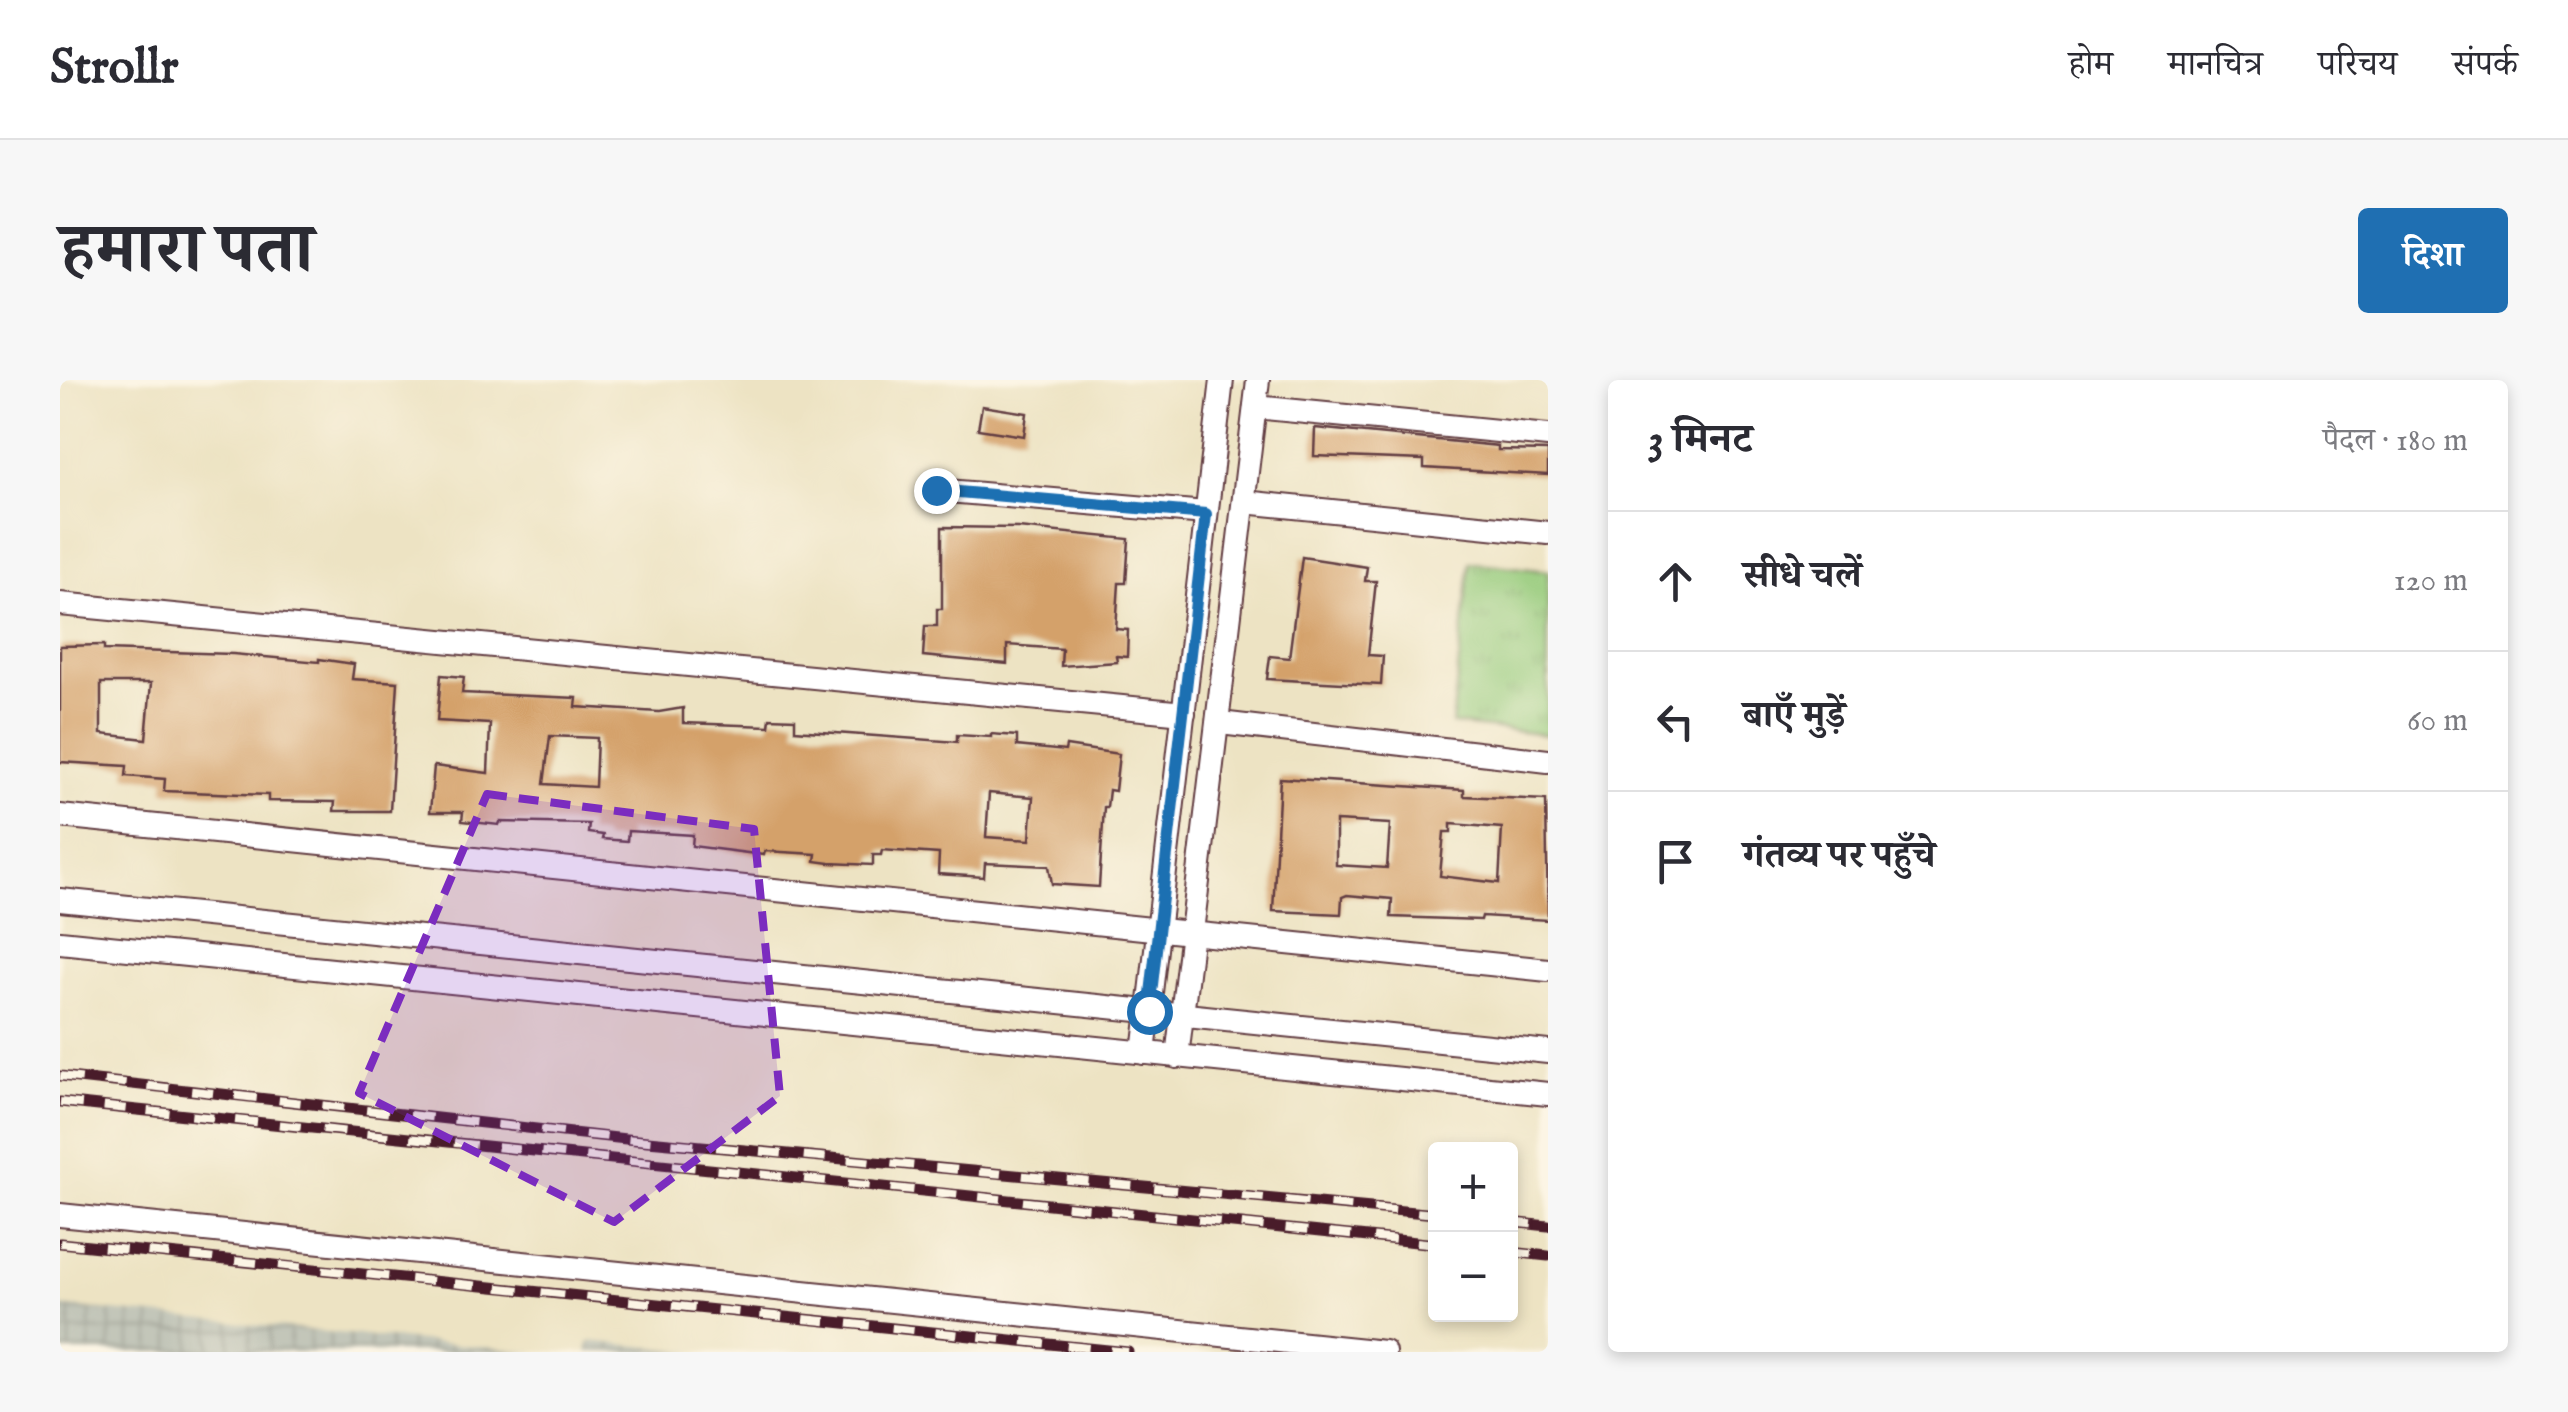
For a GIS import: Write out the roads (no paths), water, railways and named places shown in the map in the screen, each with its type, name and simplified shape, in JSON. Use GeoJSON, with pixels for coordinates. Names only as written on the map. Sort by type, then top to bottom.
{"type":"FeatureCollection","features":[{"type":"Feature","properties":{"kind":"street"},"geometry":{"type":"LineString","coordinates":[[1144,1053],[1222,380]]}},
{"type":"Feature","properties":{"kind":"street"},"geometry":{"type":"LineString","coordinates":[[1178,1056],[1258,380]]}},
{"type":"Feature","properties":{"kind":"street"},"geometry":{"type":"LineString","coordinates":[[1255,406],[1548,436]]}},
{"type":"Feature","properties":{"kind":"street"},"geometry":{"type":"LineString","coordinates":[[936,490],[1206,514]]}},
{"type":"Feature","properties":{"kind":"street"},"geometry":{"type":"LineString","coordinates":[[1244,502],[1548,533]]}},
{"type":"Feature","properties":{"kind":"street"},"geometry":{"type":"LineString","coordinates":[[60,604],[1184,713]]}},
{"type":"Feature","properties":{"kind":"street"},"geometry":{"type":"LineString","coordinates":[[1220,723],[1548,761]]}},
{"type":"Feature","properties":{"kind":"street"},"geometry":{"type":"LineString","coordinates":[[60,816],[1548,970]]}},
{"type":"Feature","properties":{"kind":"street"},"geometry":{"type":"LineString","coordinates":[[60,900],[1548,1052]]}},
{"type":"Feature","properties":{"kind":"street"},"geometry":{"type":"LineString","coordinates":[[60,942],[1548,1094]]}},
{"type":"Feature","properties":{"kind":"street"},"geometry":{"type":"LineString","coordinates":[[60,1215],[1384,1352]]}},
{"type":"Feature","properties":{"kind":"railway"},"geometry":{"type":"LineString","coordinates":[[60,1076],[626,1139],[1428,1213]]}},
{"type":"Feature","properties":{"kind":"railway"},"geometry":{"type":"LineString","coordinates":[[60,1102],[1428,1243]]}},
{"type":"Feature","properties":{"kind":"railway"},"geometry":{"type":"LineString","coordinates":[[1518,1223],[1548,1226]]}},
{"type":"Feature","properties":{"kind":"railway"},"geometry":{"type":"LineString","coordinates":[[60,1243],[1128,1352]]}},
{"type":"Feature","properties":{"kind":"railway"},"geometry":{"type":"LineString","coordinates":[[1518,1253],[1548,1256]]}}]}
